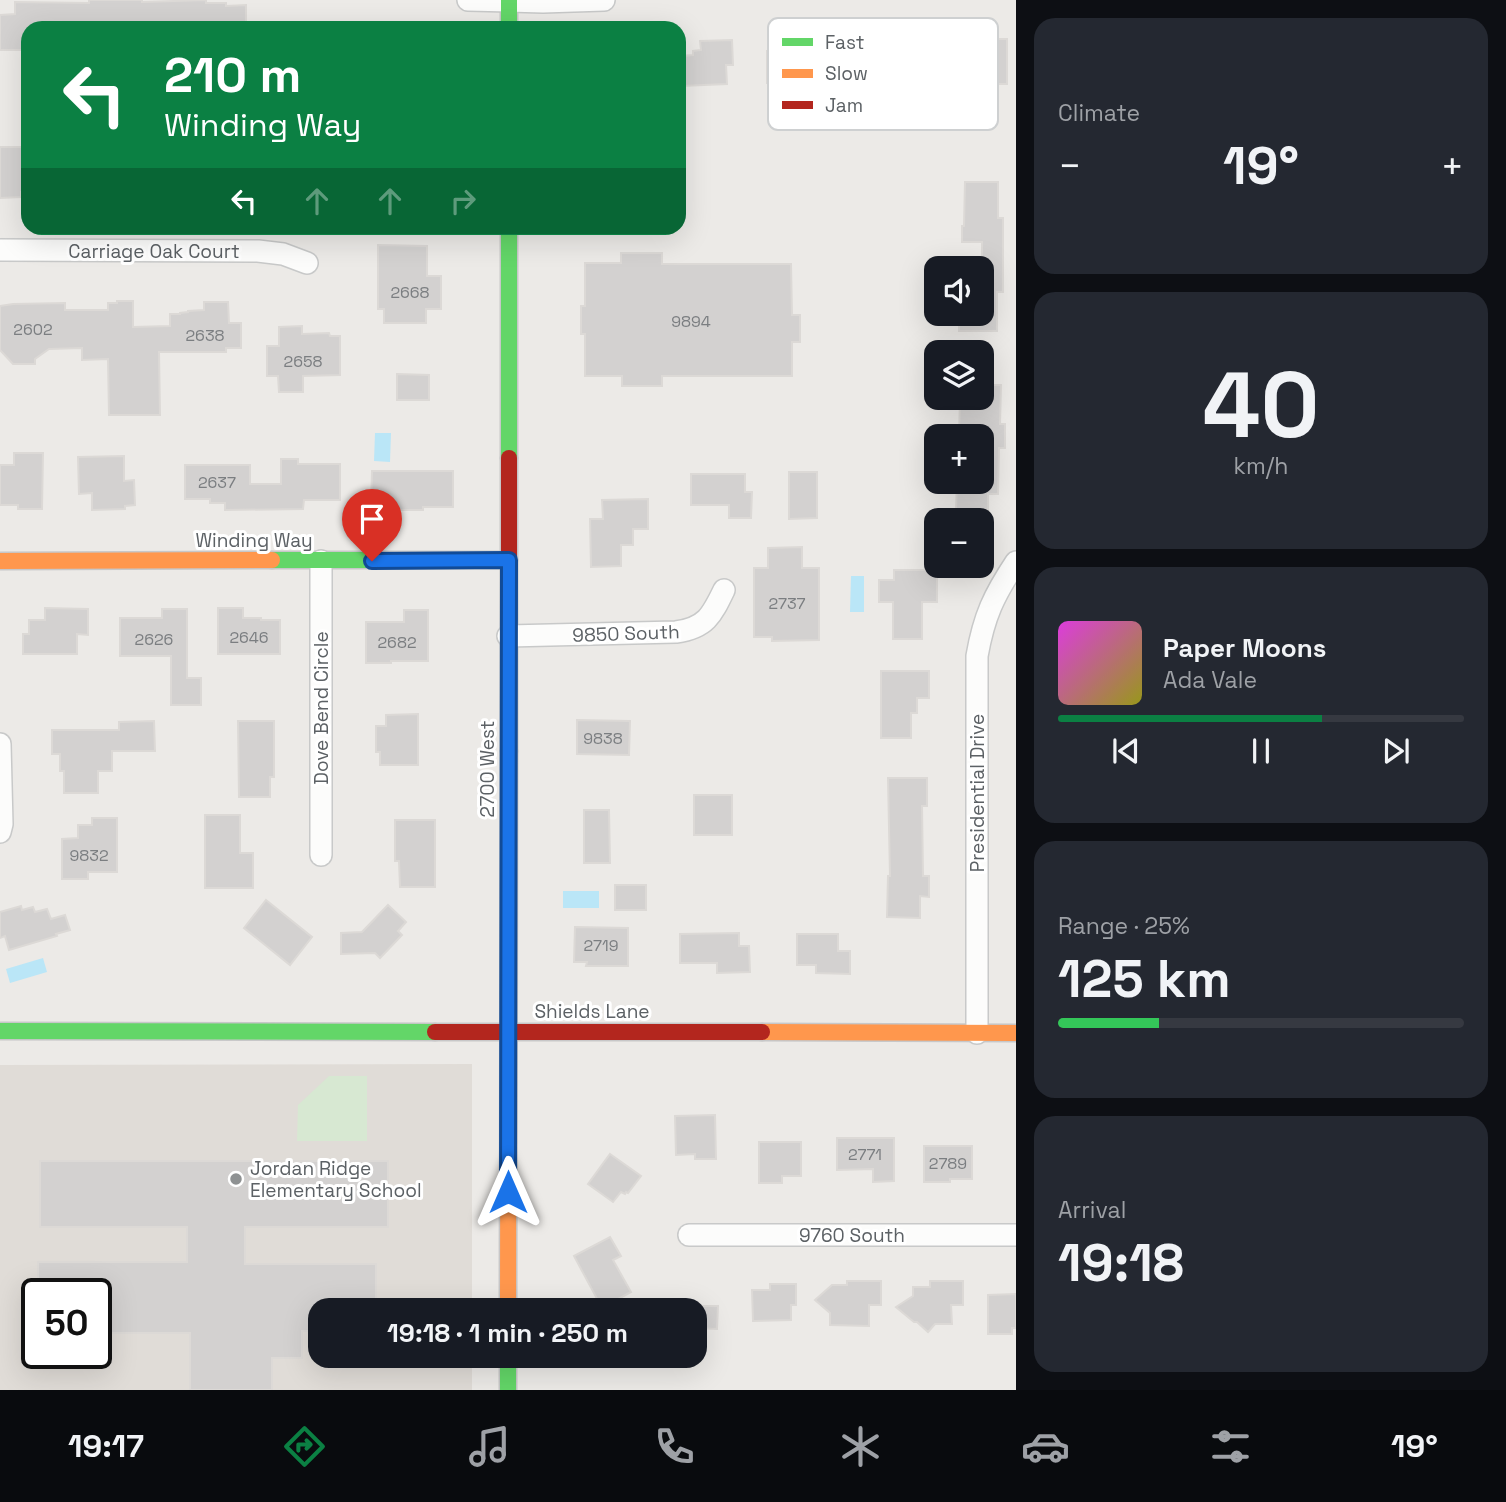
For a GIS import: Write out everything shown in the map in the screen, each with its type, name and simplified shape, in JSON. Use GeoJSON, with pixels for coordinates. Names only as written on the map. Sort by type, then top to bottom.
{"type":"FeatureCollection","features":[{"type":"Feature","properties":{"kind":"main road"},"geometry":{"type":"LineString","coordinates":[[509,0],[509,21]]}},
{"type":"Feature","properties":{"kind":"main road","name":"2700 West"},"geometry":{"type":"LineString","coordinates":[[508,1298],[509,235]]}},
{"type":"Feature","properties":{"kind":"main road","name":"Winding Way"},"geometry":{"type":"LineString","coordinates":[[0,561],[509,560]]}},
{"type":"Feature","properties":{"kind":"main road","name":"Shields Lane"},"geometry":{"type":"LineString","coordinates":[[0,1031],[1016,1033]]}},
{"type":"Feature","properties":{"kind":"main road"},"geometry":{"type":"LineString","coordinates":[[508,1368],[508,1390]]}},
{"type":"Feature","properties":{"kind":"street"},"geometry":{"type":"LineString","coordinates":[[468,0],[604,0]]}},
{"type":"Feature","properties":{"kind":"street","name":"Carriage Oak Court"},"geometry":{"type":"LineString","coordinates":[[0,250],[258,251],[283,254],[307,262]]}},
{"type":"Feature","properties":{"kind":"street","name":"Dove Bend Circle"},"geometry":{"type":"LineString","coordinates":[[321,561],[321,855]]}},
{"type":"Feature","properties":{"kind":"street","name":"Presidential Drive"},"geometry":{"type":"LineString","coordinates":[[977,1033],[977,656],[987,612],[996,592],[1016,562]]}},
{"type":"Feature","properties":{"kind":"street","name":"9850 South"},"geometry":{"type":"LineString","coordinates":[[508,636],[689,630],[707,621],[724,590]]}},
{"type":"Feature","properties":{"kind":"street"},"geometry":{"type":"LineString","coordinates":[[0,744],[0,832]]}},
{"type":"Feature","properties":{"kind":"street","name":"9760 South"},"geometry":{"type":"LineString","coordinates":[[689,1235],[1016,1235]]}},
{"type":"Feature","properties":{"kind":"shaded area","name":"Jordan Ridge Elementary School"},"geometry":{"type":"Polygon","coordinates":[[[472,1064],[472,1298],[308,1298],[308,1368],[472,1368],[472,1390],[0,1390],[0,1065],[472,1064]]]}},
{"type":"Feature","properties":{"kind":"green space"},"geometry":{"type":"Polygon","coordinates":[[[329,1076],[367,1076],[367,1141],[297,1141],[298,1105],[329,1076]]]}},
{"type":"Feature","properties":{"kind":"water"},"geometry":{"type":"Polygon","coordinates":[[[375,433],[391,433],[390,462],[374,461],[375,433]]]}},
{"type":"Feature","properties":{"kind":"water"},"geometry":{"type":"Polygon","coordinates":[[[851,576],[864,576],[864,612],[850,612],[851,576]]]}},
{"type":"Feature","properties":{"kind":"water"},"geometry":{"type":"Polygon","coordinates":[[[563,891],[599,891],[599,908],[563,908],[563,891]]]}},
{"type":"Feature","properties":{"kind":"water"},"geometry":{"type":"Polygon","coordinates":[[[43,958],[47,972],[10,983],[6,969],[43,958]]]}},
{"type":"Feature","properties":{"kind":"building"},"geometry":{"type":"Polygon","coordinates":[[[89,0],[206,0],[206,3],[226,3],[226,6],[246,5],[246,21],[21,21],[21,50],[0,50],[0,15],[15,14],[15,2],[89,3],[89,0]]]}},
{"type":"Feature","properties":{"kind":"building"},"geometry":{"type":"Polygon","coordinates":[[[998,39],[1007,39],[1007,84],[998,84],[998,39]]]}},
{"type":"Feature","properties":{"kind":"building"},"geometry":{"type":"Polygon","coordinates":[[[732,40],[733,65],[726,65],[727,84],[686,86],[686,56],[701,50],[700,41],[732,40]]]}},
{"type":"Feature","properties":{"kind":"building"},"geometry":{"type":"Polygon","coordinates":[[[768,51],[768,83],[767,83],[768,51]]]}},
{"type":"Feature","properties":{"kind":"building"},"geometry":{"type":"Polygon","coordinates":[[[0,147],[21,147],[21,197],[0,198],[0,147]]]}},
{"type":"Feature","properties":{"kind":"building"},"geometry":{"type":"Polygon","coordinates":[[[965,182],[998,182],[998,218],[1003,218],[1003,292],[997,292],[997,331],[959,331],[959,326],[994,326],[994,256],[982,256],[982,242],[962,242],[965,182]]]}},
{"type":"Feature","properties":{"kind":"building"},"geometry":{"type":"Polygon","coordinates":[[[378,245],[427,246],[427,276],[441,276],[441,309],[426,309],[426,323],[384,323],[384,309],[378,309],[378,245]]]}},
{"type":"Feature","properties":{"kind":"building"},"geometry":{"type":"Polygon","coordinates":[[[621,253],[662,253],[662,264],[791,264],[792,315],[800,315],[800,342],[792,342],[792,376],[662,376],[662,386],[622,386],[622,376],[585,376],[585,334],[581,334],[581,306],[585,306],[585,263],[621,263],[621,253]]]}},
{"type":"Feature","properties":{"kind":"building"},"geometry":{"type":"Polygon","coordinates":[[[133,301],[133,327],[170,326],[170,314],[204,310],[204,302],[228,302],[229,323],[241,323],[241,348],[226,348],[226,352],[159,352],[160,415],[109,415],[108,359],[82,360],[82,348],[49,349],[35,359],[35,364],[13,364],[0,350],[0,306],[65,303],[65,310],[108,310],[108,303],[133,301]]]}},
{"type":"Feature","properties":{"kind":"building"},"geometry":{"type":"Polygon","coordinates":[[[302,326],[302,334],[329,333],[330,336],[340,336],[340,375],[303,376],[303,392],[279,392],[278,376],[267,376],[267,346],[279,346],[279,327],[302,326]]]}},
{"type":"Feature","properties":{"kind":"building"},"geometry":{"type":"Polygon","coordinates":[[[397,374],[429,375],[429,400],[397,400],[397,374]]]}},
{"type":"Feature","properties":{"kind":"building"},"geometry":{"type":"Polygon","coordinates":[[[994,385],[1001,385],[1000,424],[1005,424],[1005,448],[999,448],[998,494],[994,494],[994,424],[959,424],[960,410],[994,410],[994,385]]]}},
{"type":"Feature","properties":{"kind":"building"},"geometry":{"type":"Polygon","coordinates":[[[14,453],[43,453],[42,509],[18,509],[18,505],[0,505],[0,465],[14,465],[14,453]]]}},
{"type":"Feature","properties":{"kind":"building"},"geometry":{"type":"Polygon","coordinates":[[[124,456],[124,481],[134,480],[135,505],[125,506],[125,509],[92,510],[92,493],[79,494],[78,457],[124,456]]]}},
{"type":"Feature","properties":{"kind":"building"},"geometry":{"type":"Polygon","coordinates":[[[281,459],[298,459],[298,464],[340,464],[340,500],[304,500],[303,509],[225,510],[225,503],[210,503],[210,499],[185,499],[185,465],[250,465],[250,484],[281,484],[281,459]]]}},
{"type":"Feature","properties":{"kind":"building"},"geometry":{"type":"Polygon","coordinates":[[[372,471],[453,471],[453,507],[384,510],[384,504],[371,504],[372,471]]]}},
{"type":"Feature","properties":{"kind":"building"},"geometry":{"type":"Polygon","coordinates":[[[789,472],[817,472],[817,518],[789,519],[789,472]]]}},
{"type":"Feature","properties":{"kind":"building"},"geometry":{"type":"Polygon","coordinates":[[[691,474],[745,474],[745,492],[752,492],[751,518],[729,518],[729,505],[691,505],[691,474]]]}},
{"type":"Feature","properties":{"kind":"building"},"geometry":{"type":"Polygon","coordinates":[[[957,494],[988,494],[988,508],[956,508],[957,494]]]}},
{"type":"Feature","properties":{"kind":"building"},"geometry":{"type":"Polygon","coordinates":[[[648,499],[648,529],[633,529],[633,545],[621,545],[621,566],[591,567],[590,519],[603,519],[602,500],[648,499]]]}},
{"type":"Feature","properties":{"kind":"building"},"geometry":{"type":"Polygon","coordinates":[[[802,547],[802,568],[819,568],[819,640],[772,641],[772,637],[754,637],[754,568],[768,568],[768,548],[802,547]]]}},
{"type":"Feature","properties":{"kind":"building"},"geometry":{"type":"Polygon","coordinates":[[[894,570],[924,570],[924,578],[937,578],[937,602],[922,602],[922,639],[893,639],[893,602],[879,602],[879,580],[894,580],[894,570]]]}},
{"type":"Feature","properties":{"kind":"building"},"geometry":{"type":"Polygon","coordinates":[[[45,608],[88,609],[88,635],[77,634],[77,654],[23,654],[23,634],[29,634],[29,620],[45,620],[45,608]]]}},
{"type":"Feature","properties":{"kind":"building"},"geometry":{"type":"Polygon","coordinates":[[[218,608],[243,608],[243,618],[280,620],[280,654],[218,654],[218,608]]]}},
{"type":"Feature","properties":{"kind":"building"},"geometry":{"type":"Polygon","coordinates":[[[162,609],[187,609],[187,678],[201,678],[201,705],[171,705],[171,656],[120,656],[120,618],[162,618],[162,609]]]}},
{"type":"Feature","properties":{"kind":"building"},"geometry":{"type":"Polygon","coordinates":[[[404,610],[428,610],[428,661],[366,663],[366,622],[404,622],[404,610]]]}},
{"type":"Feature","properties":{"kind":"building"},"geometry":{"type":"Polygon","coordinates":[[[881,671],[929,671],[929,698],[917,698],[917,713],[911,713],[911,738],[881,738],[881,671]]]}},
{"type":"Feature","properties":{"kind":"building"},"geometry":{"type":"Polygon","coordinates":[[[418,714],[418,765],[380,765],[380,752],[376,752],[376,726],[386,726],[386,715],[418,714]]]}},
{"type":"Feature","properties":{"kind":"building"},"geometry":{"type":"Polygon","coordinates":[[[577,720],[630,721],[629,755],[577,754],[577,720]]]}},
{"type":"Feature","properties":{"kind":"building"},"geometry":{"type":"Polygon","coordinates":[[[154,721],[155,751],[112,751],[112,771],[98,771],[98,793],[64,793],[64,771],[60,771],[60,754],[52,754],[52,730],[119,730],[119,722],[154,721]]]}},
{"type":"Feature","properties":{"kind":"building"},"geometry":{"type":"Polygon","coordinates":[[[238,721],[274,721],[274,777],[270,777],[270,797],[239,797],[238,721]]]}},
{"type":"Feature","properties":{"kind":"building"},"geometry":{"type":"Polygon","coordinates":[[[888,778],[927,778],[927,806],[922,806],[923,876],[929,876],[929,897],[920,896],[920,918],[887,917],[890,876],[888,778]]]}},
{"type":"Feature","properties":{"kind":"building"},"geometry":{"type":"Polygon","coordinates":[[[694,795],[732,795],[732,835],[694,835],[694,795]]]}},
{"type":"Feature","properties":{"kind":"building"},"geometry":{"type":"Polygon","coordinates":[[[584,810],[609,810],[610,863],[584,863],[584,810]]]}},
{"type":"Feature","properties":{"kind":"building"},"geometry":{"type":"Polygon","coordinates":[[[205,815],[240,815],[240,853],[253,853],[253,888],[205,888],[205,815]]]}},
{"type":"Feature","properties":{"kind":"building"},"geometry":{"type":"Polygon","coordinates":[[[92,818],[117,818],[117,872],[88,872],[88,879],[62,879],[62,839],[78,838],[78,825],[92,825],[92,818]]]}},
{"type":"Feature","properties":{"kind":"building"},"geometry":{"type":"Polygon","coordinates":[[[395,820],[435,820],[435,887],[400,887],[399,861],[395,861],[395,820]]]}},
{"type":"Feature","properties":{"kind":"building"},"geometry":{"type":"Polygon","coordinates":[[[615,885],[646,885],[646,910],[615,910],[615,885]]]}},
{"type":"Feature","properties":{"kind":"building"},"geometry":{"type":"Polygon","coordinates":[[[266,900],[312,937],[290,965],[244,928],[266,900]]]}},
{"type":"Feature","properties":{"kind":"building"},"geometry":{"type":"Polygon","coordinates":[[[388,905],[406,922],[398,931],[402,935],[380,958],[375,953],[341,954],[341,933],[362,932],[388,905]]]}},
{"type":"Feature","properties":{"kind":"building"},"geometry":{"type":"Polygon","coordinates":[[[21,906],[22,910],[33,907],[35,912],[47,909],[51,919],[65,915],[70,930],[9,950],[5,936],[0,938],[0,912],[21,906]]]}},
{"type":"Feature","properties":{"kind":"building"},"geometry":{"type":"Polygon","coordinates":[[[575,927],[628,928],[628,966],[586,966],[587,962],[574,962],[575,927]]]}},
{"type":"Feature","properties":{"kind":"building"},"geometry":{"type":"Polygon","coordinates":[[[739,933],[739,946],[749,946],[750,972],[717,973],[717,963],[680,963],[680,934],[739,933]]]}},
{"type":"Feature","properties":{"kind":"building"},"geometry":{"type":"Polygon","coordinates":[[[797,934],[838,934],[838,951],[850,951],[850,974],[816,973],[816,965],[797,965],[797,934]]]}},
{"type":"Feature","properties":{"kind":"building"},"geometry":{"type":"Polygon","coordinates":[[[715,1115],[716,1159],[695,1159],[695,1154],[676,1155],[675,1116],[715,1115]]]}},
{"type":"Feature","properties":{"kind":"building"},"geometry":{"type":"Polygon","coordinates":[[[837,1138],[894,1138],[894,1181],[873,1182],[873,1169],[837,1170],[837,1138]]]}},
{"type":"Feature","properties":{"kind":"building"},"geometry":{"type":"Polygon","coordinates":[[[759,1142],[801,1142],[801,1176],[782,1176],[782,1183],[759,1183],[759,1142]]]}},
{"type":"Feature","properties":{"kind":"building"},"geometry":{"type":"Polygon","coordinates":[[[924,1146],[972,1146],[972,1179],[924,1182],[924,1146]]]}},
{"type":"Feature","properties":{"kind":"building"},"geometry":{"type":"Polygon","coordinates":[[[610,1154],[641,1176],[628,1193],[621,1192],[613,1202],[588,1184],[610,1154]]]}},
{"type":"Feature","properties":{"kind":"building"},"geometry":{"type":"Polygon","coordinates":[[[40,1161],[388,1161],[388,1227],[245,1227],[245,1264],[376,1264],[376,1298],[308,1298],[308,1331],[302,1331],[302,1358],[272,1358],[272,1390],[190,1390],[190,1333],[112,1333],[112,1278],[38,1278],[38,1262],[187,1262],[187,1227],[40,1227],[40,1161]]]}},
{"type":"Feature","properties":{"kind":"building"},"geometry":{"type":"Polygon","coordinates":[[[610,1237],[621,1256],[613,1260],[631,1292],[620,1298],[597,1298],[574,1256],[610,1237]]]}},
{"type":"Feature","properties":{"kind":"building"},"geometry":{"type":"Polygon","coordinates":[[[847,1281],[881,1281],[881,1305],[869,1305],[869,1326],[830,1325],[830,1313],[815,1300],[832,1285],[847,1285],[847,1281]]]}},
{"type":"Feature","properties":{"kind":"building"},"geometry":{"type":"Polygon","coordinates":[[[930,1281],[963,1281],[963,1305],[951,1305],[952,1324],[935,1324],[928,1332],[896,1307],[913,1296],[913,1287],[930,1287],[930,1281]]]}},
{"type":"Feature","properties":{"kind":"building"},"geometry":{"type":"Polygon","coordinates":[[[770,1284],[796,1284],[796,1305],[791,1305],[791,1320],[753,1321],[752,1290],[770,1290],[770,1284]]]}},
{"type":"Feature","properties":{"kind":"building"},"geometry":{"type":"Polygon","coordinates":[[[1016,1294],[1016,1328],[1012,1328],[1012,1334],[988,1334],[988,1295],[1016,1294]]]}},
{"type":"Feature","properties":{"kind":"building"},"geometry":{"type":"Polygon","coordinates":[[[707,1306],[718,1306],[717,1329],[707,1329],[707,1306]]]}},
{"type":"Feature","properties":{"kind":"traffic: fast"},"geometry":{"type":"LineString","coordinates":[[509,0],[509,21]]}},
{"type":"Feature","properties":{"kind":"traffic: fast"},"geometry":{"type":"LineString","coordinates":[[509,235],[509,458]]}},
{"type":"Feature","properties":{"kind":"traffic: fast"},"geometry":{"type":"LineString","coordinates":[[272,560],[509,560]]}},
{"type":"Feature","properties":{"kind":"traffic: fast"},"geometry":{"type":"LineString","coordinates":[[0,1031],[435,1032]]}},
{"type":"Feature","properties":{"kind":"traffic: fast"},"geometry":{"type":"LineString","coordinates":[[508,1368],[508,1390]]}},
{"type":"Feature","properties":{"kind":"traffic: slow"},"geometry":{"type":"LineString","coordinates":[[0,561],[272,560]]}},
{"type":"Feature","properties":{"kind":"traffic: slow"},"geometry":{"type":"LineString","coordinates":[[508,1298],[509,751]]}},
{"type":"Feature","properties":{"kind":"traffic: slow"},"geometry":{"type":"LineString","coordinates":[[762,1032],[1016,1033]]}},
{"type":"Feature","properties":{"kind":"traffic: jam"},"geometry":{"type":"LineString","coordinates":[[509,458],[509,751]]}},
{"type":"Feature","properties":{"kind":"traffic: jam"},"geometry":{"type":"LineString","coordinates":[[435,1032],[762,1032]]}},
{"type":"Feature","properties":{"kind":"place","name":"Jordan Ridge Elementary School"},"geometry":{"type":"Point","coordinates":[236,1179]}},
{"type":"Feature","properties":{"kind":"route"},"geometry":{"type":"LineString","coordinates":[[372,561],[509,560],[508,1192]]}}]}
